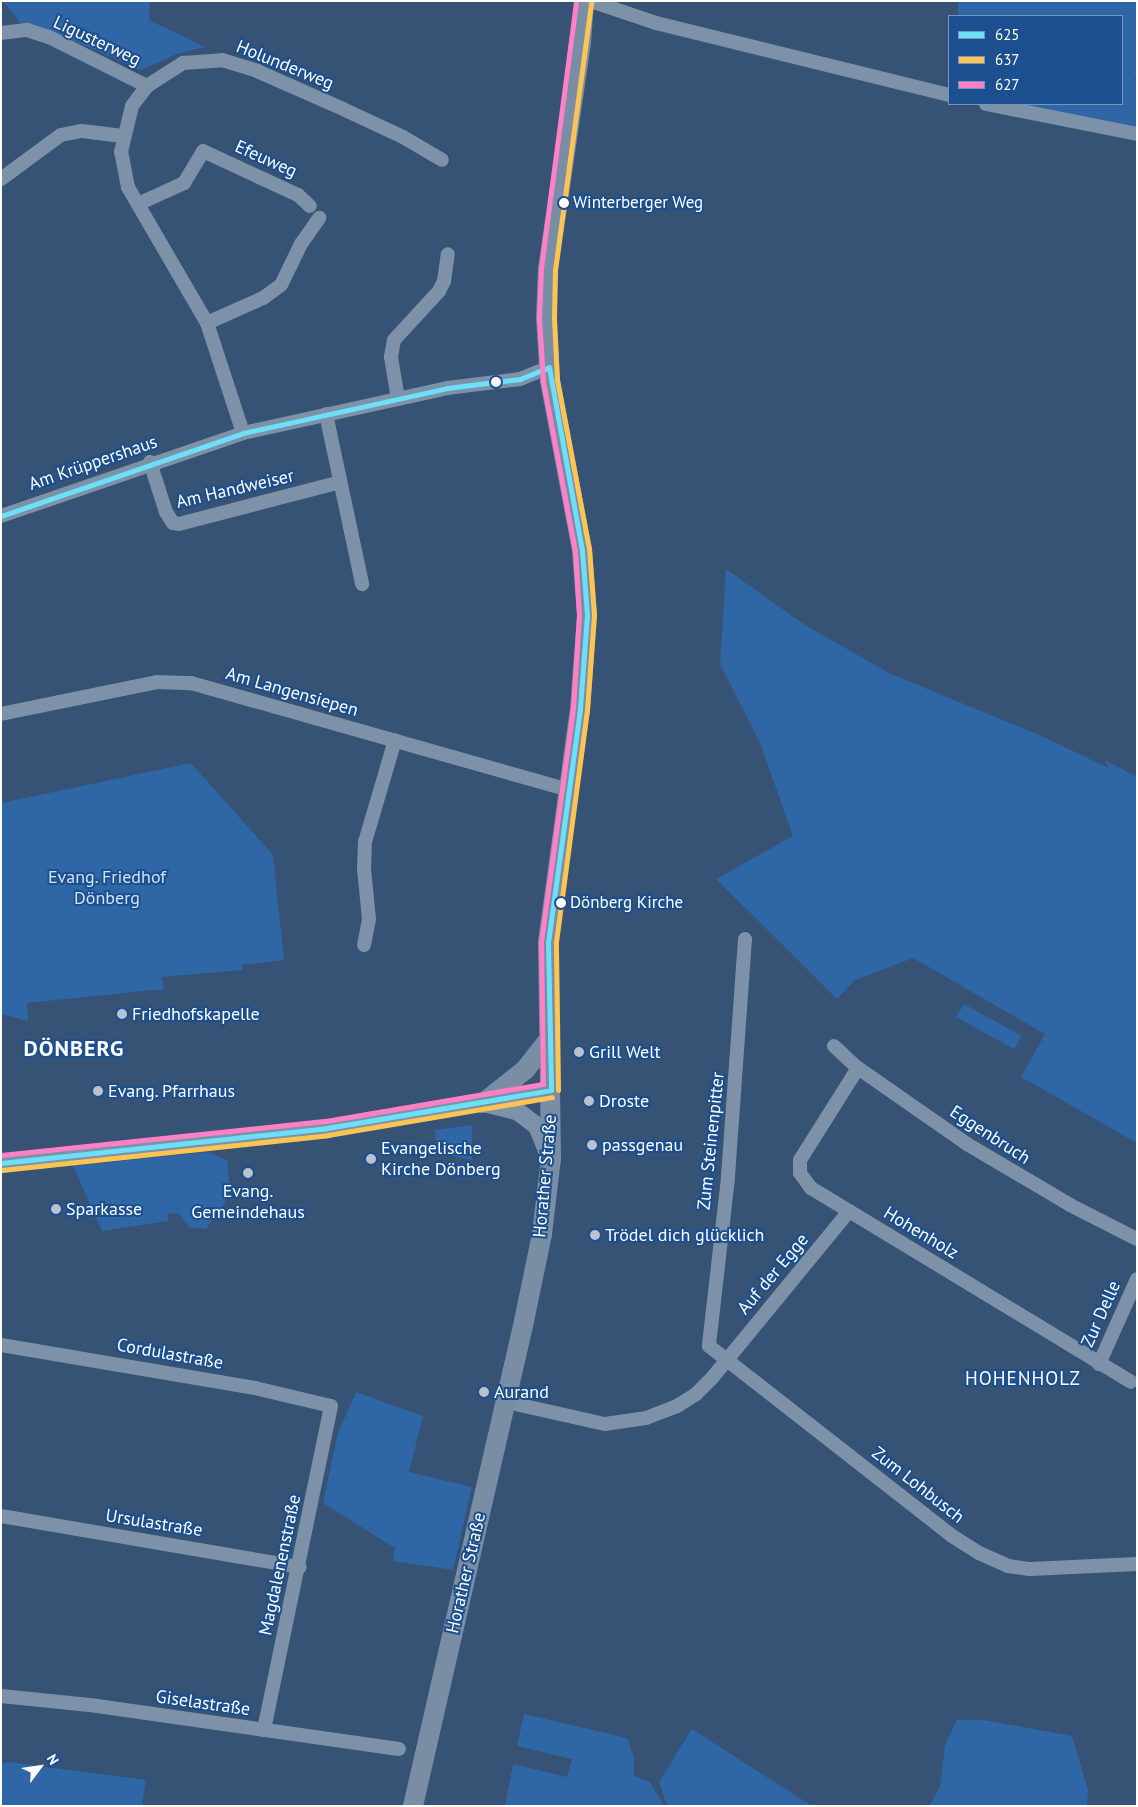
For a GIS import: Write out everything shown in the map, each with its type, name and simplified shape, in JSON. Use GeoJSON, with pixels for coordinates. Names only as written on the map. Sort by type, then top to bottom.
{"type":"FeatureCollection","features":[{"type":"Feature","properties":{"kind":"main road","name":"Horather Straße"},"geometry":{"type":"LineString","coordinates":[[413,1806],[507,1402],[542,1234],[550,1159],[551,1090],[548,942],[580,709],[587,615],[582,550],[549,367],[548,269],[581,42],[584,1]]}},
{"type":"Feature","properties":{"kind":"main road"},"geometry":{"type":"LineString","coordinates":[[483,1103],[525,1070],[549,1039]]}},
{"type":"Feature","properties":{"kind":"street"},"geometry":{"type":"LineString","coordinates":[[591,1],[656,22],[948,95]]}},
{"type":"Feature","properties":{"kind":"street","name":"Ligusterweg"},"geometry":{"type":"LineString","coordinates":[[1,33],[27,30],[49,37],[147,86]]}},
{"type":"Feature","properties":{"kind":"street","name":"Holunderweg"},"geometry":{"type":"LineString","coordinates":[[243,433],[207,323],[138,204],[122,168],[123,136],[132,106],[147,86],[184,63],[222,60],[256,71],[403,137],[442,160]]}},
{"type":"Feature","properties":{"kind":"street"},"geometry":{"type":"LineString","coordinates":[[991,105],[1137,134]]}},
{"type":"Feature","properties":{"kind":"street"},"geometry":{"type":"LineString","coordinates":[[1,179],[61,135],[82,131],[123,136]]}},
{"type":"Feature","properties":{"kind":"street","name":"Efeuweg"},"geometry":{"type":"LineString","coordinates":[[138,204],[184,183],[203,151],[298,195],[310,206]]}},
{"type":"Feature","properties":{"kind":"street"},"geometry":{"type":"LineString","coordinates":[[207,323],[263,298],[281,285],[301,244],[320,218]]}},
{"type":"Feature","properties":{"kind":"street"},"geometry":{"type":"LineString","coordinates":[[398,398],[391,357],[394,340],[439,291],[444,281],[448,254]]}},
{"type":"Feature","properties":{"kind":"street","name":"Am Krüppershaus"},"geometry":{"type":"LineString","coordinates":[[1,516],[150,462],[243,433],[398,398],[520,379],[549,367]]}},
{"type":"Feature","properties":{"kind":"street"},"geometry":{"type":"LineString","coordinates":[[326,414],[362,584]]}},
{"type":"Feature","properties":{"kind":"street","name":"Am Handweiser"},"geometry":{"type":"LineString","coordinates":[[150,462],[166,512],[173,524],[340,482]]}},
{"type":"Feature","properties":{"kind":"street","name":"Am Langensiepen"},"geometry":{"type":"LineString","coordinates":[[1,714],[157,682],[191,683],[569,790]]}},
{"type":"Feature","properties":{"kind":"street"},"geometry":{"type":"LineString","coordinates":[[364,945],[369,919],[364,869],[365,842],[395,740]]}},
{"type":"Feature","properties":{"kind":"street","name":"Zum Steinenpitter"},"geometry":{"type":"LineString","coordinates":[[709,1346],[728,1178],[745,940]]}},
{"type":"Feature","properties":{"kind":"street","name":"Eggenbruch"},"geometry":{"type":"LineString","coordinates":[[834,1046],[858,1068],[1006,1168],[1137,1240]]}},
{"type":"Feature","properties":{"kind":"street","name":"Hohenholz"},"geometry":{"type":"LineString","coordinates":[[858,1068],[800,1160],[800,1173],[811,1188],[1131,1382]]}},
{"type":"Feature","properties":{"kind":"street"},"geometry":{"type":"LineString","coordinates":[[1,1162],[327,1128],[551,1090]]}},
{"type":"Feature","properties":{"kind":"street"},"geometry":{"type":"LineString","coordinates":[[483,1103],[517,1111],[537,1126],[550,1159]]}},
{"type":"Feature","properties":{"kind":"street","name":"Auf der Egge"},"geometry":{"type":"LineString","coordinates":[[507,1402],[573,1418],[622,1423],[677,1406],[696,1394],[849,1211]]}},
{"type":"Feature","properties":{"kind":"street","name":"Zur Delle"},"geometry":{"type":"LineString","coordinates":[[1099,1364],[1137,1279]]}},
{"type":"Feature","properties":{"kind":"street","name":"Cordulastraße"},"geometry":{"type":"LineString","coordinates":[[1,1345],[255,1388],[331,1406]]}},
{"type":"Feature","properties":{"kind":"street","name":"Zum Lohbusch"},"geometry":{"type":"LineString","coordinates":[[709,1346],[952,1536],[994,1561],[1030,1569],[1137,1564]]}},
{"type":"Feature","properties":{"kind":"street","name":"Magdalenenstraße"},"geometry":{"type":"LineString","coordinates":[[264,1730],[300,1567],[331,1406]]}},
{"type":"Feature","properties":{"kind":"street","name":"Ursulastraße"},"geometry":{"type":"LineString","coordinates":[[1,1516],[300,1567]]}},
{"type":"Feature","properties":{"kind":"street","name":"Giselastraße"},"geometry":{"type":"LineString","coordinates":[[1,1696],[90,1705],[399,1749]]}},
{"type":"Feature","properties":{"kind":"green space"},"geometry":{"type":"Polygon","coordinates":[[[3,1],[150,1],[149,20],[205,47],[177,54],[141,70],[49,30],[21,24],[3,1]]]}},
{"type":"Feature","properties":{"kind":"green space"},"geometry":{"type":"Polygon","coordinates":[[[958,1],[1137,1],[1137,79],[1128,74],[1137,80],[1137,136],[1002,105],[1123,105],[1123,15],[958,15],[958,1]]]}},
{"type":"Feature","properties":{"kind":"green space"},"geometry":{"type":"Polygon","coordinates":[[[726,569],[805,625],[891,674],[1044,737],[1108,768],[1105,760],[1137,777],[1137,1143],[1021,1077],[1045,1034],[913,958],[855,980],[837,999],[716,879],[793,836],[760,743],[720,664],[726,569]]]}},
{"type":"Feature","properties":{"kind":"green space","name":"Evang. Friedhof Dönberg"},"geometry":{"type":"Polygon","coordinates":[[[191,763],[273,855],[284,960],[242,965],[243,970],[162,977],[164,989],[27,1003],[28,1021],[1,1014],[1,803],[191,763]]]}},
{"type":"Feature","properties":{"kind":"green space"},"geometry":{"type":"Polygon","coordinates":[[[964,1004],[1022,1036],[1014,1049],[956,1017],[964,1004]]]}},
{"type":"Feature","properties":{"kind":"green space"},"geometry":{"type":"Polygon","coordinates":[[[472,1125],[472,1160],[437,1153],[435,1130],[472,1125]]]}},
{"type":"Feature","properties":{"kind":"green space"},"geometry":{"type":"Polygon","coordinates":[[[208,1152],[227,1160],[230,1190],[224,1190],[225,1203],[206,1229],[190,1228],[178,1213],[168,1214],[168,1221],[102,1231],[73,1166],[208,1152]]]}},
{"type":"Feature","properties":{"kind":"green space"},"geometry":{"type":"Polygon","coordinates":[[[356,1392],[423,1416],[409,1472],[472,1487],[453,1570],[393,1561],[395,1548],[323,1503],[338,1433],[356,1392]]]}},
{"type":"Feature","properties":{"kind":"green space"},"geometry":{"type":"Polygon","coordinates":[[[524,1714],[627,1738],[634,1757],[634,1776],[650,1782],[664,1806],[505,1806],[513,1764],[567,1777],[572,1759],[517,1746],[524,1714]]]}},
{"type":"Feature","properties":{"kind":"green space"},"geometry":{"type":"Polygon","coordinates":[[[957,1720],[984,1720],[1072,1736],[1088,1790],[1087,1806],[929,1806],[940,1787],[945,1745],[957,1720]]]}},
{"type":"Feature","properties":{"kind":"green space"},"geometry":{"type":"Polygon","coordinates":[[[692,1729],[812,1806],[667,1806],[659,1782],[692,1729]]]}},
{"type":"Feature","properties":{"kind":"green space"},"geometry":{"type":"Polygon","coordinates":[[[9,1762],[146,1780],[142,1806],[1,1806],[1,1763],[9,1762]]]}},
{"type":"Feature","properties":{"kind":"transit line","name":"627"},"geometry":{"type":"LineString","coordinates":[[1,1155],[326,1121],[543,1084],[541,942],[573,708],[579,615],[575,551],[543,381],[539,318],[541,268],[576,1]]}},
{"type":"Feature","properties":{"kind":"transit line","name":"637"},"geometry":{"type":"LineString","coordinates":[[558,1090],[556,942],[587,710],[594,615],[589,549],[557,379],[554,318],[555,270],[591,2]]}},
{"type":"Feature","properties":{"kind":"transit line","name":"625"},"geometry":{"type":"LineString","coordinates":[[549,367],[582,550],[587,615],[580,709],[548,942],[551,1090]]}},
{"type":"Feature","properties":{"kind":"transit line","name":"625"},"geometry":{"type":"LineString","coordinates":[[1,516],[243,433],[447,388],[520,379],[549,367]]}},
{"type":"Feature","properties":{"kind":"transit line","name":"625"},"geometry":{"type":"LineString","coordinates":[[1,1163],[327,1128],[551,1090]]}},
{"type":"Feature","properties":{"kind":"transit line","name":"637"},"geometry":{"type":"LineString","coordinates":[[2,1170],[328,1135],[552,1097]]}},
{"type":"Feature","properties":{"kind":"place","name":"Winterberger Weg"},"geometry":{"type":"Point","coordinates":[564,203]}},
{"type":"Feature","properties":{"kind":"place","name":"Dönberg Kirche"},"geometry":{"type":"Point","coordinates":[561,903]}},
{"type":"Feature","properties":{"kind":"place","name":"Friedhofskapelle"},"geometry":{"type":"Point","coordinates":[122,1014]}},
{"type":"Feature","properties":{"kind":"place","name":"Grill Welt"},"geometry":{"type":"Point","coordinates":[579,1052]}},
{"type":"Feature","properties":{"kind":"place","name":"Evang. Pfarrhaus"},"geometry":{"type":"Point","coordinates":[98,1091]}},
{"type":"Feature","properties":{"kind":"place","name":"Droste"},"geometry":{"type":"Point","coordinates":[589,1101]}},
{"type":"Feature","properties":{"kind":"place","name":"passgenau"},"geometry":{"type":"Point","coordinates":[592,1145]}},
{"type":"Feature","properties":{"kind":"place","name":"Evangelische Kirche Dönberg"},"geometry":{"type":"Point","coordinates":[371,1159]}},
{"type":"Feature","properties":{"kind":"place","name":"Evang. Gemeindehaus"},"geometry":{"type":"Point","coordinates":[248,1173]}},
{"type":"Feature","properties":{"kind":"place","name":"Sparkasse"},"geometry":{"type":"Point","coordinates":[56,1209]}},
{"type":"Feature","properties":{"kind":"place","name":"Trödel dich glücklich"},"geometry":{"type":"Point","coordinates":[595,1235]}},
{"type":"Feature","properties":{"kind":"place","name":"Aurand"},"geometry":{"type":"Point","coordinates":[484,1392]}},
{"type":"Feature","properties":{"kind":"district","name":"DÖNBERG"},"geometry":{"type":"Point","coordinates":[74,1049]}},
{"type":"Feature","properties":{"kind":"district","name":"HOHENHOLZ"},"geometry":{"type":"Point","coordinates":[1023,1379]}}]}
